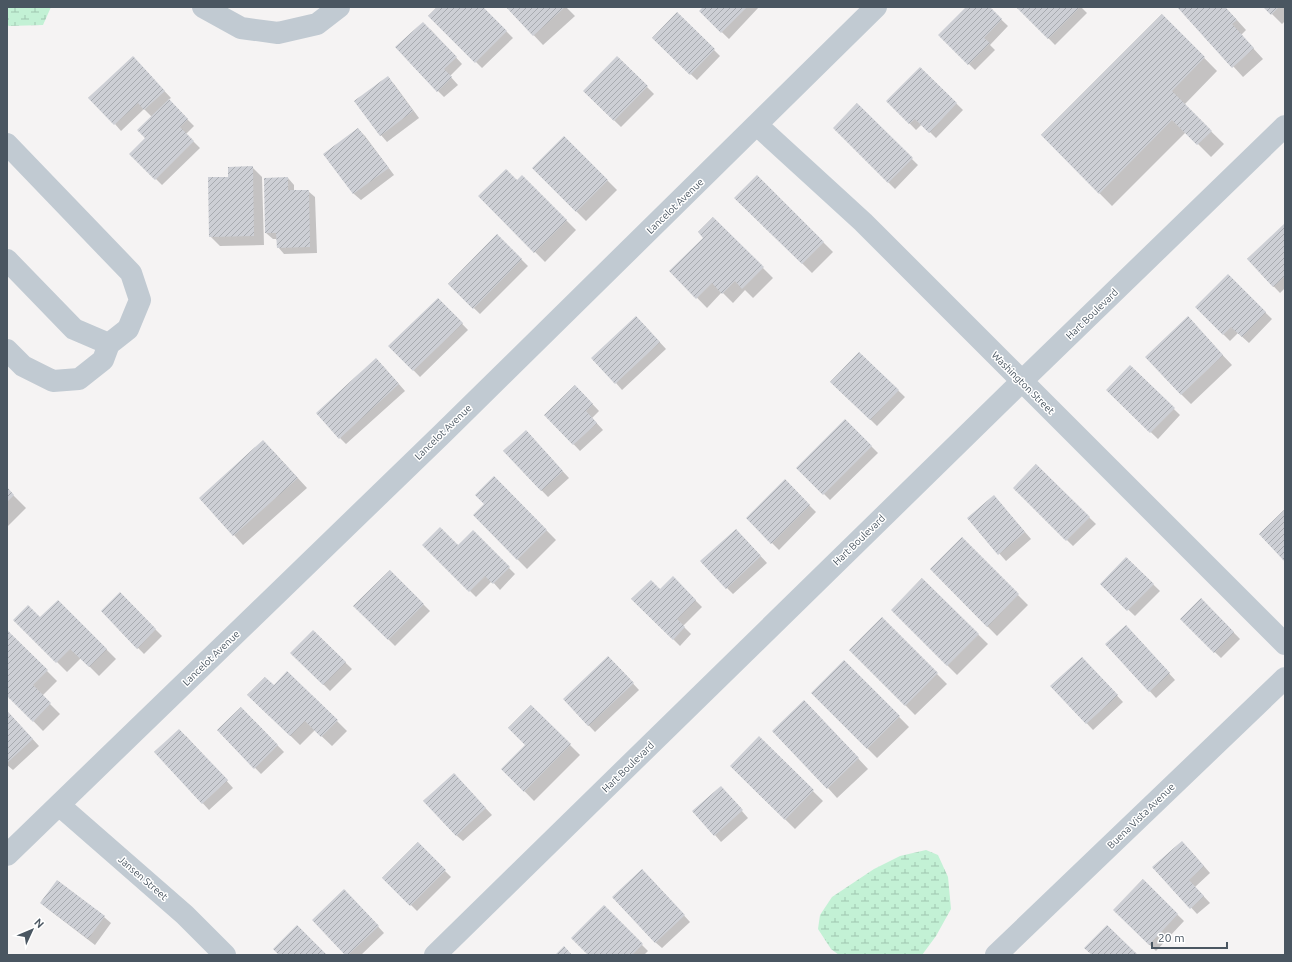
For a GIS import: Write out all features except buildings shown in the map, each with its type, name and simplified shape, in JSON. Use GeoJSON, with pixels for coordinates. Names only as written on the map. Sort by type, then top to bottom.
{"type":"FeatureCollection","features":[{"type":"Feature","properties":{"kind":"street"},"geometry":{"type":"LineString","coordinates":[[203,7],[241,28],[278,33],[317,24],[338,7]]}},
{"type":"Feature","properties":{"kind":"street","name":"Lancelot Avenue"},"geometry":{"type":"LineString","coordinates":[[7,855],[442,434],[876,7]]}},
{"type":"Feature","properties":{"kind":"street","name":"Washington Street"},"geometry":{"type":"LineString","coordinates":[[757,125],[863,222],[1285,644]]}},
{"type":"Feature","properties":{"kind":"street","name":"Hart Boulevard"},"geometry":{"type":"LineString","coordinates":[[435,955],[1285,126]]}},
{"type":"Feature","properties":{"kind":"street"},"geometry":{"type":"LineString","coordinates":[[7,144],[131,272],[140,300],[128,329],[109,344],[103,360],[79,378],[53,381],[23,366],[7,350]]}},
{"type":"Feature","properties":{"kind":"street"},"geometry":{"type":"LineString","coordinates":[[7,260],[74,329],[109,344]]}},
{"type":"Feature","properties":{"kind":"street","name":"Buena Vista Avenue"},"geometry":{"type":"LineString","coordinates":[[996,955],[1285,678]]}},
{"type":"Feature","properties":{"kind":"street","name":"Jansen Street"},"geometry":{"type":"LineString","coordinates":[[59,805],[185,915],[225,955]]}},
{"type":"Feature","properties":{"kind":"green space"},"geometry":{"type":"Polygon","coordinates":[[[7,7],[51,7],[43,25],[9,26],[7,25],[7,7]]]}},
{"type":"Feature","properties":{"kind":"green space"},"geometry":{"type":"Polygon","coordinates":[[[926,850],[938,855],[948,877],[951,909],[936,936],[922,955],[839,955],[831,949],[818,929],[820,915],[832,897],[874,869],[900,856],[926,850]]]}}]}
